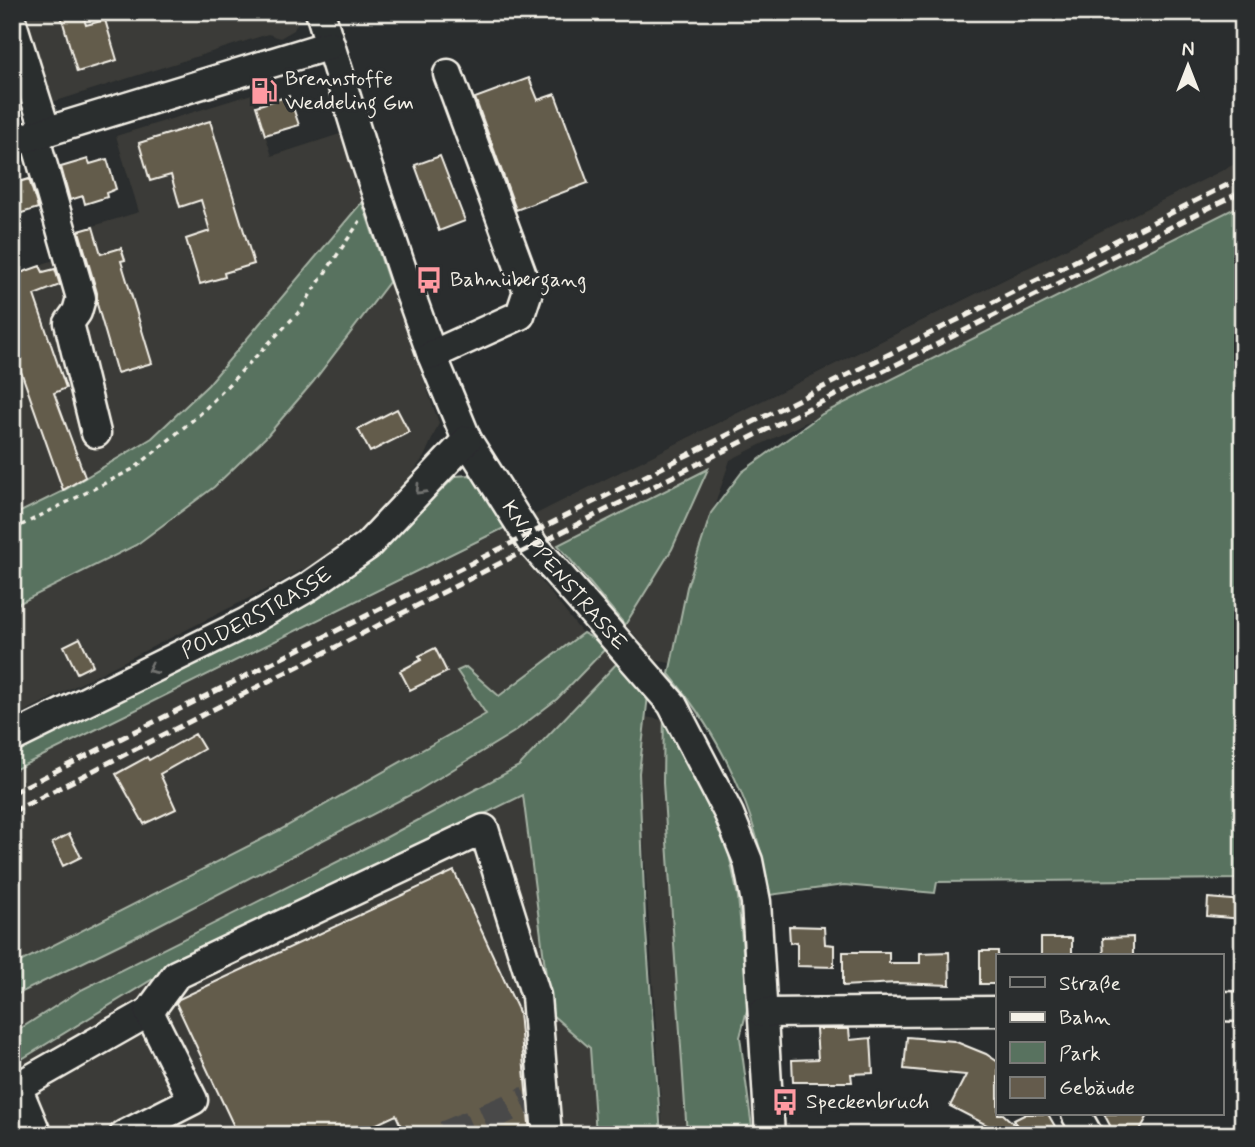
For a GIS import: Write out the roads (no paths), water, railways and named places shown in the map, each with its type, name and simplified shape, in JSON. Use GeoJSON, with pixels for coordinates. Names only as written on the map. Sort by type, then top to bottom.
{"type":"FeatureCollection","features":[{"type":"Feature","properties":{"kind":"street","name":"KNAPPENSTRASSE"},"geometry":{"type":"LineString","coordinates":[[320,12],[382,209],[432,355],[467,440],[534,546],[672,704],[729,814],[748,861],[756,902],[770,1135]]}},
{"type":"Feature","properties":{"kind":"street"},"geometry":{"type":"LineString","coordinates":[[12,23],[31,136],[81,298],[77,312],[69,323],[96,433]]}},
{"type":"Feature","properties":{"kind":"street"},"geometry":{"type":"LineString","coordinates":[[31,136],[330,45]]}},
{"type":"Feature","properties":{"kind":"street"},"geometry":{"type":"LineString","coordinates":[[432,355],[520,315],[528,291],[448,74]]}},
{"type":"Feature","properties":{"kind":"street","name":"POLDERSTRASSE"},"geometry":{"type":"LineString","coordinates":[[12,738],[247,622],[308,587],[367,546],[467,440]]}},
{"type":"Feature","properties":{"kind":"street"},"geometry":{"type":"LineString","coordinates":[[37,1135],[17,1087],[149,1012],[176,975],[484,830],[536,996],[536,1096],[547,1135]]}},
{"type":"Feature","properties":{"kind":"street"},"geometry":{"type":"LineString","coordinates":[[1224,1006],[1243,1007]]}},
{"type":"Feature","properties":{"kind":"street"},"geometry":{"type":"LineString","coordinates":[[763,1013],[996,1011]]}},
{"type":"Feature","properties":{"kind":"street"},"geometry":{"type":"LineString","coordinates":[[124,1135],[194,1100],[149,1012]]}},
{"type":"Feature","properties":{"kind":"street"},"geometry":{"type":"LineString","coordinates":[[1077,1116],[1088,1135]]}},
{"type":"Feature","properties":{"kind":"tunnel"},"geometry":{"type":"LineString","coordinates":[[445,1135],[527,1100]]}},
{"type":"Feature","properties":{"kind":"railway"},"geometry":{"type":"LineString","coordinates":[[12,793],[1243,177]]}},
{"type":"Feature","properties":{"kind":"railway"},"geometry":{"type":"LineString","coordinates":[[12,812],[534,546],[1243,191]]}},
{"type":"Feature","properties":{"kind":"place","name":"Brennstoffe Weddeling Gm"},"geometry":{"type":"Point","coordinates":[264,91]}},
{"type":"Feature","properties":{"kind":"place","name":"Bahnübergang"},"geometry":{"type":"Point","coordinates":[429,280]}},
{"type":"Feature","properties":{"kind":"place","name":"Speckenbruch"},"geometry":{"type":"Point","coordinates":[785,1102]}}]}
